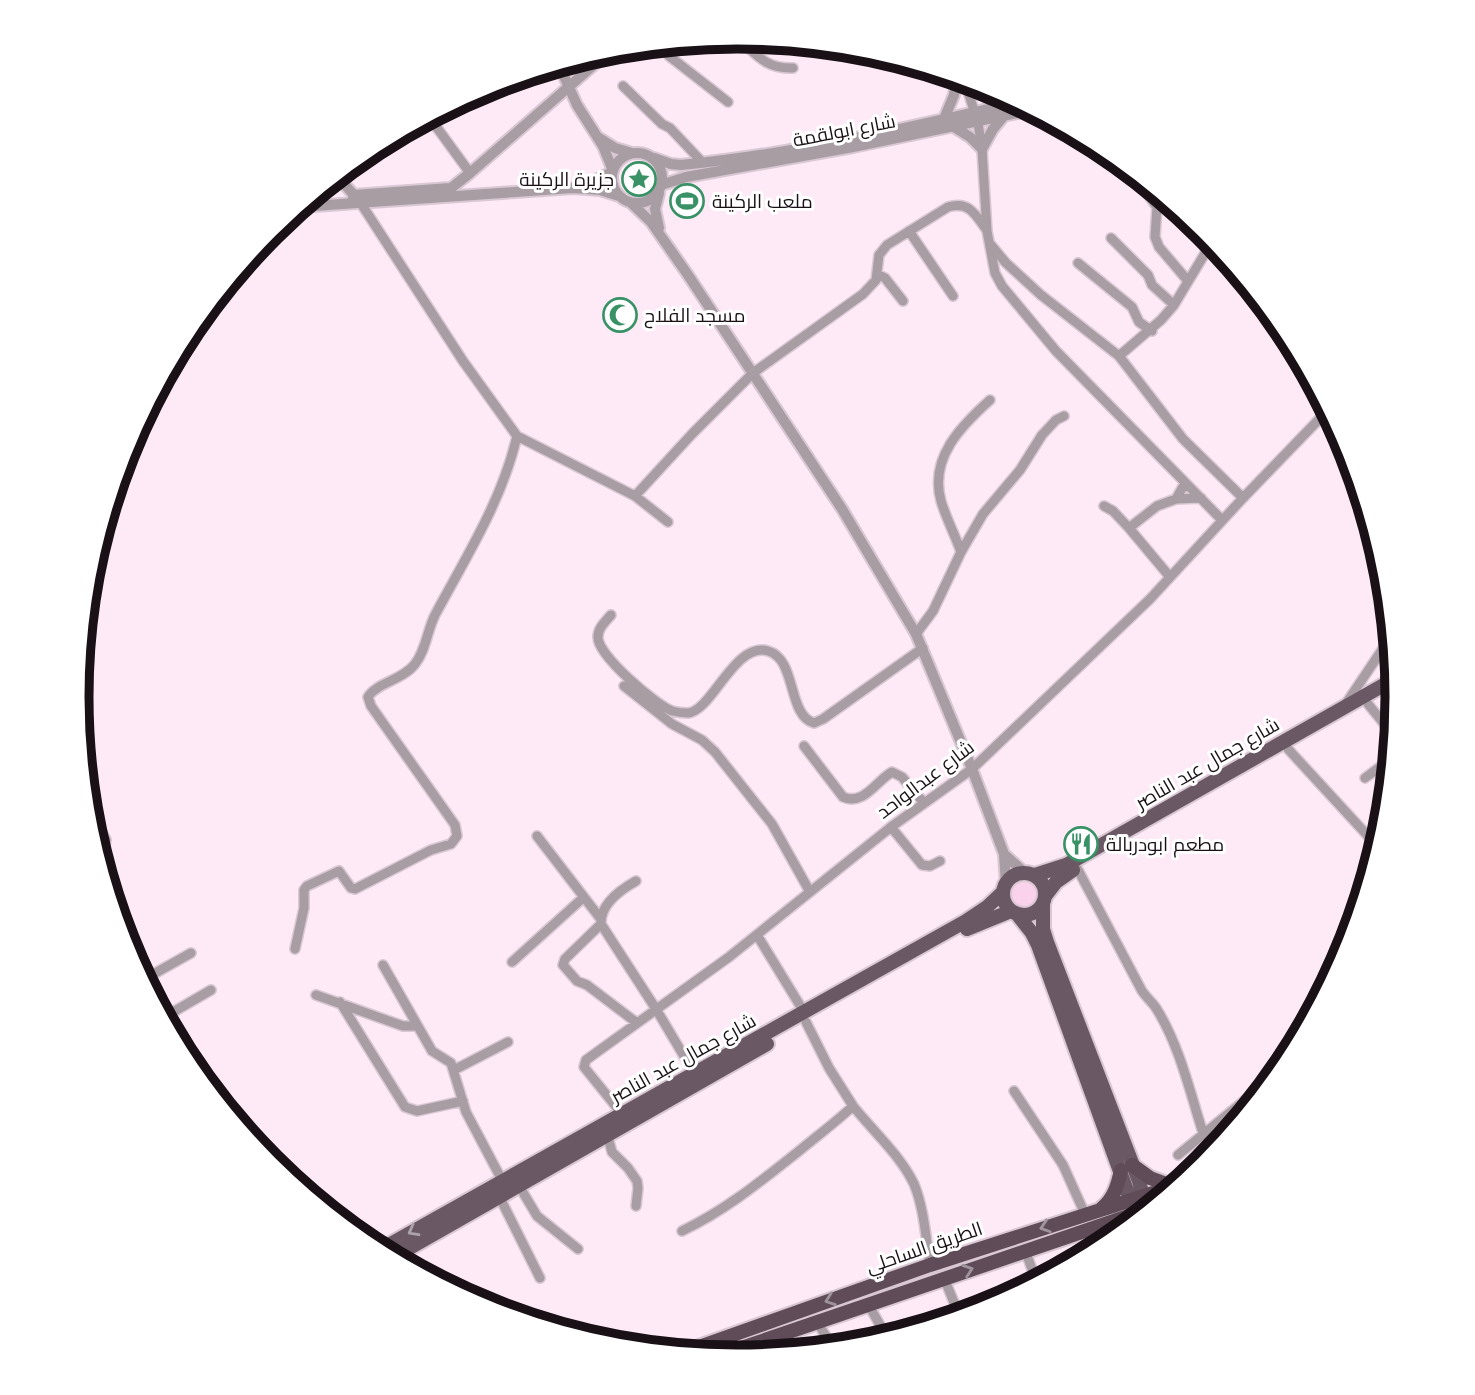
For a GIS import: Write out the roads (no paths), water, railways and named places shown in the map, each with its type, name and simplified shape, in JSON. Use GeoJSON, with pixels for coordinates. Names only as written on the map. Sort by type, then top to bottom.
{"type":"FeatureCollection","features":[{"type":"Feature","properties":{"kind":"highway"},"geometry":{"type":"LineString","coordinates":[[1102,1208],[1115,1191],[1126,1167],[1157,1182],[1167,1183]]}},
{"type":"Feature","properties":{"kind":"highway","name":"الطريق الساحلي"},"geometry":{"type":"LineString","coordinates":[[704,1345],[930,1265],[1102,1208],[1141,1205]]}},
{"type":"Feature","properties":{"kind":"highway","name":"الطريق الساحلي"},"geometry":{"type":"LineString","coordinates":[[749,1346],[1025,1250],[1111,1228]]}},
{"type":"Feature","properties":{"kind":"main road","name":"شارع جمال عبد الناصر"},"geometry":{"type":"LineString","coordinates":[[1030,874],[1066,865],[1386,684]]}},
{"type":"Feature","properties":{"kind":"main road","name":"شارع جمال عبد الناصر"},"geometry":{"type":"LineString","coordinates":[[1044,899],[1056,882],[1077,868],[1386,694]]}},
{"type":"Feature","properties":{"kind":"main road"},"geometry":{"type":"LineString","coordinates":[[1126,1167],[1043,929],[1044,899],[1041,880],[1030,874],[1018,874],[1004,888],[1004,899],[1032,933],[1038,945],[1141,1205]]}},
{"type":"Feature","properties":{"kind":"main road","name":"شارع جمال عبد الناصر"},"geometry":{"type":"LineString","coordinates":[[402,1252],[607,1135],[966,921],[987,907],[1004,888]]}},
{"type":"Feature","properties":{"kind":"main road"},"geometry":{"type":"LineString","coordinates":[[1014,912],[1032,914],[1044,899]]}},
{"type":"Feature","properties":{"kind":"main road","name":"شارع جمال عبد الناصر"},"geometry":{"type":"LineString","coordinates":[[390,1245],[694,1073],[805,1017],[971,927],[1014,912]]}},
{"type":"Feature","properties":{"kind":"street"},"geometry":{"type":"LineString","coordinates":[[751,49],[767,63],[781,68],[793,68]]}},
{"type":"Feature","properties":{"kind":"street"},"geometry":{"type":"LineString","coordinates":[[667,53],[728,102]]}},
{"type":"Feature","properties":{"kind":"street"},"geometry":{"type":"LineString","coordinates":[[440,197],[591,66]]}},
{"type":"Feature","properties":{"kind":"street"},"geometry":{"type":"LineString","coordinates":[[562,73],[595,133],[619,195]]}},
{"type":"Feature","properties":{"kind":"street"},"geometry":{"type":"LineString","coordinates":[[623,86],[662,124],[670,128],[703,163]]}},
{"type":"Feature","properties":{"kind":"street"},"geometry":{"type":"LineString","coordinates":[[944,119],[955,87]]}},
{"type":"Feature","properties":{"kind":"street"},"geometry":{"type":"LineString","coordinates":[[968,91],[977,117],[982,149],[989,244],[996,273],[1010,299],[1056,351],[1222,520]]}},
{"type":"Feature","properties":{"kind":"street"},"geometry":{"type":"LineString","coordinates":[[982,149],[1003,111],[994,102]]}},
{"type":"Feature","properties":{"kind":"street","name":"شارع ابولقمة"},"geometry":{"type":"LineString","coordinates":[[1003,111],[1008,108]]}},
{"type":"Feature","properties":{"kind":"street","name":"شارع ابولقمة"},"geometry":{"type":"LineString","coordinates":[[654,158],[671,164],[703,163],[944,119],[1013,111]]}},
{"type":"Feature","properties":{"kind":"street","name":"شارع ابولقمة"},"geometry":{"type":"LineString","coordinates":[[661,187],[698,174],[954,127],[977,117]]}},
{"type":"Feature","properties":{"kind":"street"},"geometry":{"type":"LineString","coordinates":[[434,125],[470,173]]}},
{"type":"Feature","properties":{"kind":"street"},"geometry":{"type":"LineString","coordinates":[[954,127],[982,149]]}},
{"type":"Feature","properties":{"kind":"street"},"geometry":{"type":"LineString","coordinates":[[595,133],[608,145],[654,158],[662,171],[655,209],[663,237]]}},
{"type":"Feature","properties":{"kind":"street"},"geometry":{"type":"LineString","coordinates":[[573,188],[597,181],[612,172],[620,159],[632,153]]}},
{"type":"Feature","properties":{"kind":"street"},"geometry":{"type":"LineString","coordinates":[[343,183],[517,436],[635,495],[668,523]]}},
{"type":"Feature","properties":{"kind":"street"},"geometry":{"type":"LineString","coordinates":[[630,202],[647,201],[661,187]]}},
{"type":"Feature","properties":{"kind":"street"},"geometry":{"type":"LineString","coordinates":[[316,205],[450,188]]}},
{"type":"Feature","properties":{"kind":"street"},"geometry":{"type":"LineString","coordinates":[[355,200],[573,188],[619,195],[644,214],[663,237],[842,509],[916,634],[1004,854],[1004,888]]}},
{"type":"Feature","properties":{"kind":"street"},"geometry":{"type":"LineString","coordinates":[[1150,198],[1157,207],[1155,237],[1159,247],[1188,281]]}},
{"type":"Feature","properties":{"kind":"street"},"geometry":{"type":"LineString","coordinates":[[635,495],[753,373],[863,294],[876,280],[879,255],[887,244],[957,204],[968,206],[988,231]]}},
{"type":"Feature","properties":{"kind":"street"},"geometry":{"type":"LineString","coordinates":[[909,231],[953,296]]}},
{"type":"Feature","properties":{"kind":"street"},"geometry":{"type":"LineString","coordinates":[[1111,238],[1148,275],[1152,285],[1174,304]]}},
{"type":"Feature","properties":{"kind":"street"},"geometry":{"type":"LineString","coordinates":[[989,244],[1041,295],[1119,356],[1183,439],[1242,498]]}},
{"type":"Feature","properties":{"kind":"street"},"geometry":{"type":"LineString","coordinates":[[1119,356],[1152,331],[1174,304],[1207,250]]}},
{"type":"Feature","properties":{"kind":"street"},"geometry":{"type":"LineString","coordinates":[[1078,263],[1132,307],[1139,322],[1152,331]]}},
{"type":"Feature","properties":{"kind":"street"},"geometry":{"type":"LineString","coordinates":[[877,274],[886,278],[903,301]]}},
{"type":"Feature","properties":{"kind":"street"},"geometry":{"type":"LineString","coordinates":[[961,552],[941,500],[939,478],[946,451],[960,427],[990,400]]}},
{"type":"Feature","properties":{"kind":"street"},"geometry":{"type":"LineString","coordinates":[[916,634],[933,611],[961,552],[984,514],[1020,470],[1042,435],[1056,420],[1064,416]]}},
{"type":"Feature","properties":{"kind":"street","name":"شارع عبدالواحد"},"geometry":{"type":"LineString","coordinates":[[622,1114],[584,1064],[757,935],[891,827],[972,769],[1150,599],[1242,498],[1322,417]]}},
{"type":"Feature","properties":{"kind":"street"},"geometry":{"type":"LineString","coordinates":[[295,949],[304,908],[304,890],[307,886],[339,871],[355,890],[431,850],[451,844],[457,836],[455,825],[375,712],[368,697],[372,690],[405,674],[420,657],[434,617],[497,498],[513,456],[517,436]]}},
{"type":"Feature","properties":{"kind":"street"},"geometry":{"type":"LineString","coordinates":[[1176,499],[1185,482]]}},
{"type":"Feature","properties":{"kind":"street"},"geometry":{"type":"LineString","coordinates":[[1129,528],[1157,506],[1176,499],[1201,498]]}},
{"type":"Feature","properties":{"kind":"street"},"geometry":{"type":"LineString","coordinates":[[1104,506],[1113,511],[1129,528],[1170,577]]}},
{"type":"Feature","properties":{"kind":"street"},"geometry":{"type":"LineString","coordinates":[[611,615],[601,627],[597,638],[601,649],[639,688],[672,711],[685,713],[694,712],[703,705],[732,667],[750,654],[763,649],[772,651],[778,657],[791,682],[800,713],[806,721],[814,723],[923,648]]}},
{"type":"Feature","properties":{"kind":"street"},"geometry":{"type":"LineString","coordinates":[[1342,709],[1384,647]]}},
{"type":"Feature","properties":{"kind":"street"},"geometry":{"type":"LineString","coordinates":[[624,686],[672,724],[702,740],[715,752],[772,824],[810,892]]}},
{"type":"Feature","properties":{"kind":"street"},"geometry":{"type":"LineString","coordinates":[[1368,704],[1385,725]]}},
{"type":"Feature","properties":{"kind":"street"},"geometry":{"type":"LineString","coordinates":[[804,746],[843,797],[856,799],[865,795],[892,772],[901,777],[924,803]]}},
{"type":"Feature","properties":{"kind":"street"},"geometry":{"type":"LineString","coordinates":[[1288,749],[1370,839]]}},
{"type":"Feature","properties":{"kind":"street"},"geometry":{"type":"LineString","coordinates":[[1365,778],[1382,765]]}},
{"type":"Feature","properties":{"kind":"street"},"geometry":{"type":"LineString","coordinates":[[891,827],[922,865],[930,866],[940,861]]}},
{"type":"Feature","properties":{"kind":"street"},"geometry":{"type":"LineString","coordinates":[[537,836],[601,921],[694,1073]]}},
{"type":"Feature","properties":{"kind":"street"},"geometry":{"type":"LineString","coordinates":[[1004,854],[1030,874]]}},
{"type":"Feature","properties":{"kind":"street"},"geometry":{"type":"LineString","coordinates":[[1077,868],[1142,992],[1163,1020],[1183,1067],[1204,1136]]}},
{"type":"Feature","properties":{"kind":"street"},"geometry":{"type":"LineString","coordinates":[[636,881],[610,900],[601,921],[565,959],[563,965],[578,981],[637,1023]]}},
{"type":"Feature","properties":{"kind":"street"},"geometry":{"type":"LineString","coordinates":[[512,962],[584,897]]}},
{"type":"Feature","properties":{"kind":"street"},"geometry":{"type":"LineString","coordinates":[[757,935],[805,1017],[829,1068],[853,1106],[913,1182],[919,1199],[930,1265]]}},
{"type":"Feature","properties":{"kind":"street"},"geometry":{"type":"LineString","coordinates":[[152,975],[191,953]]}},
{"type":"Feature","properties":{"kind":"street"},"geometry":{"type":"LineString","coordinates":[[383,965],[432,1051],[449,1061],[454,1070],[466,1112],[503,1182]]}},
{"type":"Feature","properties":{"kind":"street"},"geometry":{"type":"LineString","coordinates":[[171,1013],[211,990]]}},
{"type":"Feature","properties":{"kind":"street"},"geometry":{"type":"LineString","coordinates":[[316,995],[403,1026],[417,1026]]}},
{"type":"Feature","properties":{"kind":"street"},"geometry":{"type":"LineString","coordinates":[[340,1002],[405,1107],[417,1111],[463,1101]]}},
{"type":"Feature","properties":{"kind":"street"},"geometry":{"type":"LineString","coordinates":[[454,1070],[508,1042]]}},
{"type":"Feature","properties":{"kind":"street"},"geometry":{"type":"LineString","coordinates":[[1014,1091],[1063,1165],[1085,1214]]}},
{"type":"Feature","properties":{"kind":"street"},"geometry":{"type":"LineString","coordinates":[[1178,1155],[1243,1103]]}},
{"type":"Feature","properties":{"kind":"street"},"geometry":{"type":"LineString","coordinates":[[682,1231],[713,1217],[740,1198],[836,1123],[853,1106]]}},
{"type":"Feature","properties":{"kind":"street"},"geometry":{"type":"LineString","coordinates":[[607,1135],[615,1157],[628,1168],[637,1181],[639,1188],[636,1206]]}},
{"type":"Feature","properties":{"kind":"street"},"geometry":{"type":"LineString","coordinates":[[519,1184],[537,1216],[578,1249]]}},
{"type":"Feature","properties":{"kind":"street"},"geometry":{"type":"LineString","coordinates":[[499,1196],[540,1278]]}},
{"type":"Feature","properties":{"kind":"street"},"geometry":{"type":"LineString","coordinates":[[1025,1250],[1034,1274]]}},
{"type":"Feature","properties":{"kind":"street"},"geometry":{"type":"LineString","coordinates":[[944,1278],[956,1308]]}},
{"type":"Feature","properties":{"kind":"street"},"geometry":{"type":"LineString","coordinates":[[868,1304],[883,1329]]}},
{"type":"Feature","properties":{"kind":"street"},"geometry":{"type":"LineString","coordinates":[[817,1322],[828,1339]]}},
{"type":"Feature","properties":{"kind":"place","name":"جزيرة الركينة"},"geometry":{"type":"Point","coordinates":[639,179]}},
{"type":"Feature","properties":{"kind":"place","name":"ملعب الركينة"},"geometry":{"type":"Point","coordinates":[687,201]}},
{"type":"Feature","properties":{"kind":"place","name":"مسجد الفلاح"},"geometry":{"type":"Point","coordinates":[620,315]}},
{"type":"Feature","properties":{"kind":"place","name":"مطعم ابودربالة"},"geometry":{"type":"Point","coordinates":[1081,844]}}]}
